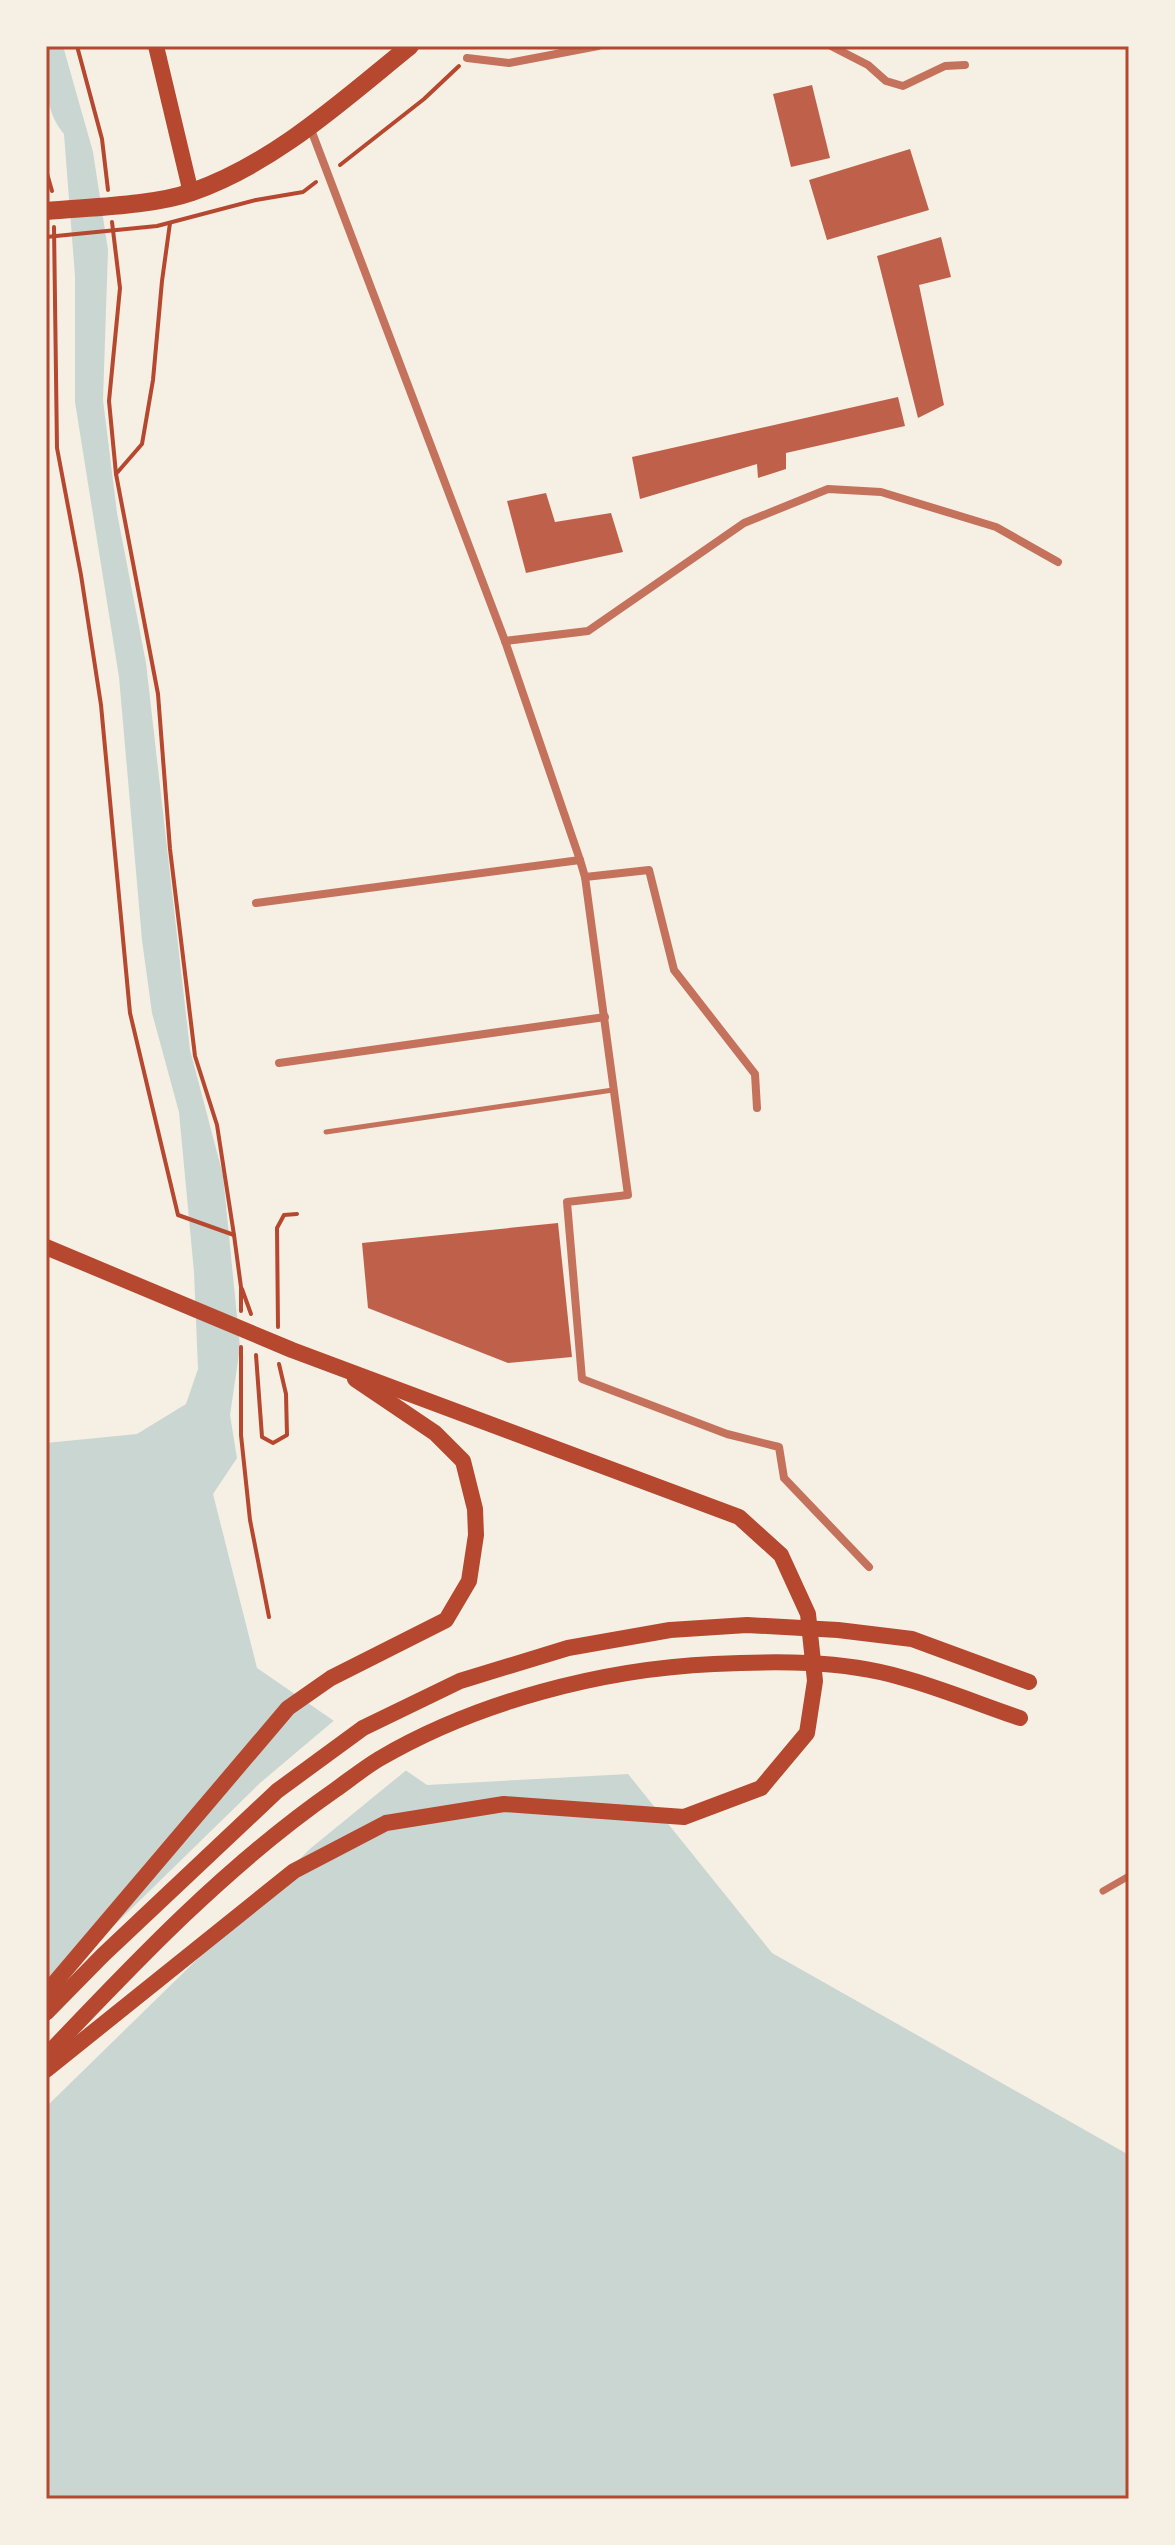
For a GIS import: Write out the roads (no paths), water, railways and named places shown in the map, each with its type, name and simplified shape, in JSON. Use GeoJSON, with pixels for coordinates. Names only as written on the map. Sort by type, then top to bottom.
{"type":"FeatureCollection","features":[{"type":"Feature","properties":{"kind":"main road"},"geometry":{"type":"LineString","coordinates":[[156,46],[191,193]]}},
{"type":"Feature","properties":{"kind":"main road"},"geometry":{"type":"LineString","coordinates":[[51,212],[191,193],[251,166],[310,126],[410,46]]}},
{"type":"Feature","properties":{"kind":"main road"},"geometry":{"type":"LineString","coordinates":[[46,1247],[292,1350],[739,1517],[781,1555],[808,1614],[815,1681],[807,1733],[761,1788],[684,1817],[504,1804],[386,1823],[294,1871],[46,2070]]}},
{"type":"Feature","properties":{"kind":"main road"},"geometry":{"type":"LineString","coordinates":[[46,1993],[288,1708],[331,1678],[446,1620],[469,1581],[476,1535],[475,1509],[463,1461],[435,1433],[331,1364]]}},
{"type":"Feature","properties":{"kind":"main road"},"geometry":{"type":"LineString","coordinates":[[46,2013],[277,1791],[363,1728],[460,1681],[568,1648],[670,1630],[747,1625],[838,1630],[912,1639],[1029,1682]]}},
{"type":"Feature","properties":{"kind":"main road"},"geometry":{"type":"LineString","coordinates":[[46,2056],[120,1978],[228,1874],[298,1816],[379,1759],[474,1713],[591,1677],[683,1665],[752,1662],[837,1666],[900,1676],[1020,1718]]}},
{"type":"Feature","properties":{"kind":"street"},"geometry":{"type":"LineString","coordinates":[[467,58],[509,63],[598,46]]}},
{"type":"Feature","properties":{"kind":"street"},"geometry":{"type":"LineString","coordinates":[[831,46],[868,65],[886,81],[903,86],[945,66],[965,65]]}},
{"type":"Feature","properties":{"kind":"street"},"geometry":{"type":"LineString","coordinates":[[310,126],[505,641],[585,877],[628,1195],[567,1202],[582,1379],[727,1434],[779,1447],[784,1478],[869,1567]]}},
{"type":"Feature","properties":{"kind":"street"},"geometry":{"type":"LineString","coordinates":[[505,641],[588,631],[744,523],[828,489],[881,492],[996,527],[1058,562]]}},
{"type":"Feature","properties":{"kind":"street"},"geometry":{"type":"LineString","coordinates":[[256,903],[580,860]]}},
{"type":"Feature","properties":{"kind":"street"},"geometry":{"type":"LineString","coordinates":[[585,877],[649,870],[674,970],[755,1074],[757,1108]]}},
{"type":"Feature","properties":{"kind":"street"},"geometry":{"type":"LineString","coordinates":[[279,1063],[605,1017]]}},
{"type":"Feature","properties":{"kind":"street"},"geometry":{"type":"LineString","coordinates":[[1103,1891],[1129,1876]]}},
{"type":"Feature","properties":{"kind":"lane"},"geometry":{"type":"LineString","coordinates":[[326,1132],[614,1090]]}}]}
